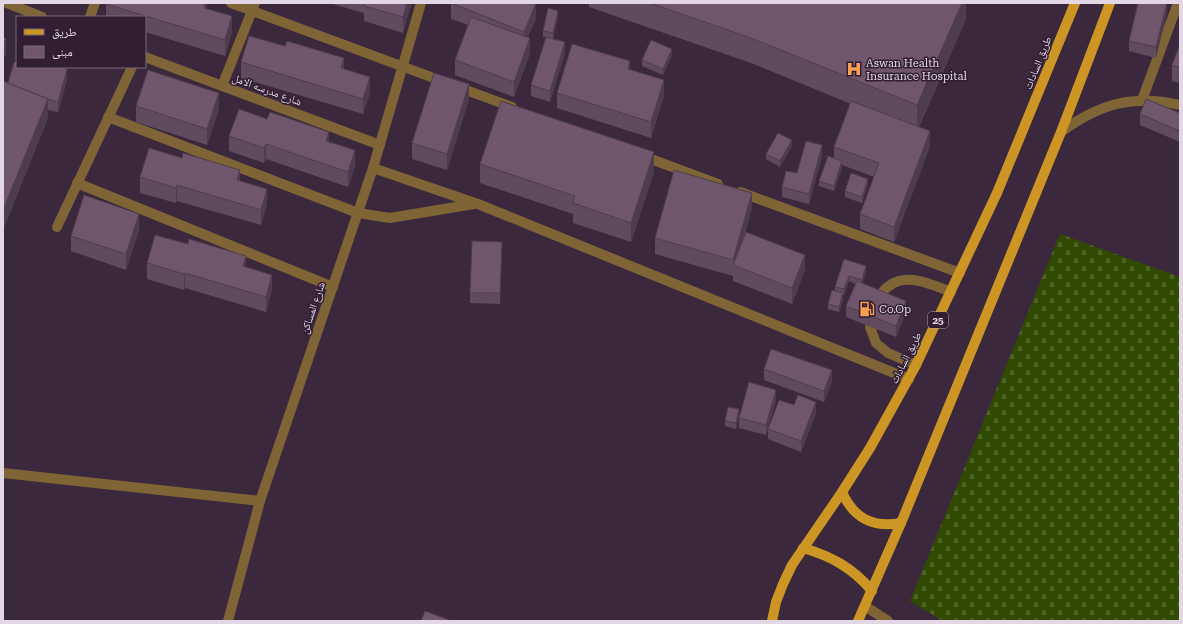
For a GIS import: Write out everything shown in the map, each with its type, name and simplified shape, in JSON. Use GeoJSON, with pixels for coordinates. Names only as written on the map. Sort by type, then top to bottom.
{"type":"FeatureCollection","features":[{"type":"Feature","properties":{"kind":"main road","name":"طريق السادات"},"geometry":{"type":"LineString","coordinates":[[772,621],[776,602],[792,565],[870,448],[916,365],[1000,186],[1075,3]]}},
{"type":"Feature","properties":{"kind":"main road"},"geometry":{"type":"LineString","coordinates":[[858,621],[901,523],[1061,132],[1110,3]]}},
{"type":"Feature","properties":{"kind":"main road"},"geometry":{"type":"LineString","coordinates":[[842,492],[846,502],[860,517],[870,522],[885,525],[901,523]]}},
{"type":"Feature","properties":{"kind":"main road"},"geometry":{"type":"LineString","coordinates":[[803,548],[834,559],[861,578],[872,590]]}},
{"type":"Feature","properties":{"kind":"street"},"geometry":{"type":"LineString","coordinates":[[7,3],[40,16]]}},
{"type":"Feature","properties":{"kind":"street"},"geometry":{"type":"LineString","coordinates":[[90,16],[95,3]]}},
{"type":"Feature","properties":{"kind":"street"},"geometry":{"type":"LineString","coordinates":[[231,3],[253,7],[403,67],[522,111]]}},
{"type":"Feature","properties":{"kind":"street","name":"شارع المساكن"},"geometry":{"type":"LineString","coordinates":[[228,621],[260,501],[373,168],[421,3]]}},
{"type":"Feature","properties":{"kind":"street"},"geometry":{"type":"LineString","coordinates":[[1142,100],[1178,3]]}},
{"type":"Feature","properties":{"kind":"street"},"geometry":{"type":"LineString","coordinates":[[222,86],[253,7]]}},
{"type":"Feature","properties":{"kind":"street","name":"شارع مدرسه الامل"},"geometry":{"type":"LineString","coordinates":[[146,57],[380,144]]}},
{"type":"Feature","properties":{"kind":"street"},"geometry":{"type":"LineString","coordinates":[[57,227],[132,68]]}},
{"type":"Feature","properties":{"kind":"street"},"geometry":{"type":"LineString","coordinates":[[1061,132],[1075,121],[1108,106],[1142,100],[1180,105]]}},
{"type":"Feature","properties":{"kind":"street"},"geometry":{"type":"LineString","coordinates":[[108,117],[358,213],[390,218],[445,208],[478,204]]}},
{"type":"Feature","properties":{"kind":"street"},"geometry":{"type":"LineString","coordinates":[[633,152],[960,274]]}},
{"type":"Feature","properties":{"kind":"street"},"geometry":{"type":"LineString","coordinates":[[373,168],[478,204],[909,379]]}},
{"type":"Feature","properties":{"kind":"street"},"geometry":{"type":"LineString","coordinates":[[78,183],[332,287]]}},
{"type":"Feature","properties":{"kind":"street"},"geometry":{"type":"LineString","coordinates":[[876,300],[889,285],[905,280],[921,281],[951,292]]}},
{"type":"Feature","properties":{"kind":"street"},"geometry":{"type":"LineString","coordinates":[[870,327],[876,343],[888,353],[916,365]]}},
{"type":"Feature","properties":{"kind":"street"},"geometry":{"type":"LineString","coordinates":[[3,473],[260,501]]}},
{"type":"Feature","properties":{"kind":"street"},"geometry":{"type":"LineString","coordinates":[[865,606],[888,621]]}},
{"type":"Feature","properties":{"kind":"green space"},"geometry":{"type":"Polygon","coordinates":[[[1060,234],[1180,277],[1180,621],[943,621],[910,601],[1060,234]]]}},
{"type":"Feature","properties":{"kind":"building"},"geometry":{"type":"Polygon","coordinates":[[[205,3],[204,8],[232,16],[225,40],[106,4],[205,3]]]}},
{"type":"Feature","properties":{"kind":"building"},"geometry":{"type":"Polygon","coordinates":[[[365,3],[407,3],[403,17],[364,6],[365,3]]]}},
{"type":"Feature","properties":{"kind":"building"},"geometry":{"type":"Polygon","coordinates":[[[451,3],[536,3],[524,32],[451,3]]]}},
{"type":"Feature","properties":{"kind":"building","name":"Aswan Health Insurance Hospital"},"geometry":{"type":"Polygon","coordinates":[[[650,3],[962,3],[917,105],[751,38],[650,3]]]}},
{"type":"Feature","properties":{"kind":"building"},"geometry":{"type":"Polygon","coordinates":[[[1138,3],[1167,3],[1156,47],[1129,41],[1138,3]]]}},
{"type":"Feature","properties":{"kind":"building"},"geometry":{"type":"Polygon","coordinates":[[[548,8],[558,11],[553,33],[543,31],[548,8]]]}},
{"type":"Feature","properties":{"kind":"building"},"geometry":{"type":"Polygon","coordinates":[[[471,17],[530,38],[514,82],[455,60],[471,17]]]}},
{"type":"Feature","properties":{"kind":"building"},"geometry":{"type":"Polygon","coordinates":[[[249,36],[285,46],[287,41],[344,58],[341,68],[370,77],[363,99],[241,62],[249,36]]]}},
{"type":"Feature","properties":{"kind":"building"},"geometry":{"type":"Polygon","coordinates":[[[3,37],[6,39],[3,45],[3,37]]]}},
{"type":"Feature","properties":{"kind":"building"},"geometry":{"type":"Polygon","coordinates":[[[546,37],[565,42],[550,91],[531,85],[546,37]]]}},
{"type":"Feature","properties":{"kind":"building"},"geometry":{"type":"Polygon","coordinates":[[[651,40],[672,49],[663,69],[642,60],[651,40]]]}},
{"type":"Feature","properties":{"kind":"building"},"geometry":{"type":"Polygon","coordinates":[[[572,44],[630,61],[628,69],[664,80],[651,122],[557,93],[572,44]]]}},
{"type":"Feature","properties":{"kind":"building"},"geometry":{"type":"Polygon","coordinates":[[[1180,44],[1180,68],[1172,65],[1180,44]]]}},
{"type":"Feature","properties":{"kind":"building"},"geometry":{"type":"Polygon","coordinates":[[[14,62],[16,63],[16,68],[67,69],[58,102],[8,83],[14,62]]]}},
{"type":"Feature","properties":{"kind":"building"},"geometry":{"type":"Polygon","coordinates":[[[148,70],[219,93],[207,129],[136,106],[148,70]]]}},
{"type":"Feature","properties":{"kind":"building"},"geometry":{"type":"Polygon","coordinates":[[[434,73],[469,84],[447,154],[412,143],[434,73]]]}},
{"type":"Feature","properties":{"kind":"building"},"geometry":{"type":"Polygon","coordinates":[[[3,81],[48,99],[3,210],[3,81]]]}},
{"type":"Feature","properties":{"kind":"building"},"geometry":{"type":"Polygon","coordinates":[[[1146,99],[1180,113],[1180,131],[1140,114],[1146,99]]]}},
{"type":"Feature","properties":{"kind":"building"},"geometry":{"type":"Polygon","coordinates":[[[501,101],[654,152],[631,223],[573,203],[575,196],[480,164],[501,101]]]}},
{"type":"Feature","properties":{"kind":"building"},"geometry":{"type":"Polygon","coordinates":[[[851,101],[930,131],[894,227],[860,214],[879,163],[834,147],[851,101]]]}},
{"type":"Feature","properties":{"kind":"building"},"geometry":{"type":"Polygon","coordinates":[[[239,109],[267,119],[270,112],[329,132],[326,141],[355,150],[348,172],[266,144],[264,148],[229,136],[239,109]]]}},
{"type":"Feature","properties":{"kind":"building"},"geometry":{"type":"Polygon","coordinates":[[[778,133],[792,140],[780,161],[766,154],[778,133]]]}},
{"type":"Feature","properties":{"kind":"building"},"geometry":{"type":"Polygon","coordinates":[[[806,141],[822,145],[809,194],[782,187],[786,171],[797,173],[806,141]]]}},
{"type":"Feature","properties":{"kind":"building"},"geometry":{"type":"Polygon","coordinates":[[[149,148],[182,158],[183,153],[240,170],[237,180],[267,189],[261,210],[177,185],[176,188],[140,177],[149,148]]]}},
{"type":"Feature","properties":{"kind":"building"},"geometry":{"type":"Polygon","coordinates":[[[828,156],[842,161],[834,186],[819,181],[828,156]]]}},
{"type":"Feature","properties":{"kind":"building"},"geometry":{"type":"Polygon","coordinates":[[[674,170],[752,193],[733,260],[655,238],[674,170]]]}},
{"type":"Feature","properties":{"kind":"building"},"geometry":{"type":"Polygon","coordinates":[[[851,173],[868,179],[862,197],[845,191],[851,173]]]}},
{"type":"Feature","properties":{"kind":"building"},"geometry":{"type":"Polygon","coordinates":[[[84,195],[139,214],[126,254],[71,236],[84,195]]]}},
{"type":"Feature","properties":{"kind":"building"},"geometry":{"type":"Polygon","coordinates":[[[746,232],[805,255],[792,288],[733,265],[746,232]]]}},
{"type":"Feature","properties":{"kind":"building"},"geometry":{"type":"Polygon","coordinates":[[[155,235],[188,244],[189,239],[246,256],[243,266],[272,275],[266,297],[147,263],[155,235]]]}},
{"type":"Feature","properties":{"kind":"building"},"geometry":{"type":"Polygon","coordinates":[[[472,241],[502,242],[500,293],[470,293],[472,241]]]}},
{"type":"Feature","properties":{"kind":"building"},"geometry":{"type":"Polygon","coordinates":[[[844,259],[866,266],[862,280],[849,276],[844,289],[835,287],[844,259]]]}},
{"type":"Feature","properties":{"kind":"building"},"geometry":{"type":"Polygon","coordinates":[[[857,281],[906,301],[896,326],[846,306],[857,281]]]}},
{"type":"Feature","properties":{"kind":"building"},"geometry":{"type":"Polygon","coordinates":[[[832,290],[843,293],[839,307],[828,304],[832,290]]]}},
{"type":"Feature","properties":{"kind":"building"},"geometry":{"type":"Polygon","coordinates":[[[771,349],[832,370],[824,391],[764,369],[771,349]]]}},
{"type":"Feature","properties":{"kind":"building"},"geometry":{"type":"Polygon","coordinates":[[[749,382],[776,390],[766,425],[739,418],[749,382]]]}},
{"type":"Feature","properties":{"kind":"building"},"geometry":{"type":"Polygon","coordinates":[[[798,395],[816,402],[801,441],[768,429],[779,400],[794,405],[798,395]]]}},
{"type":"Feature","properties":{"kind":"building"},"geometry":{"type":"Polygon","coordinates":[[[728,407],[739,409],[736,423],[725,421],[728,407]]]}},
{"type":"Feature","properties":{"kind":"building"},"geometry":{"type":"Polygon","coordinates":[[[425,611],[452,621],[421,621],[425,611]]]}},
{"type":"Feature","properties":{"kind":"place","name":"Aswan Health Insurance Hospital"},"geometry":{"type":"Point","coordinates":[854,69]}},
{"type":"Feature","properties":{"kind":"place","name":"Co.Op"},"geometry":{"type":"Point","coordinates":[867,309]}}]}
